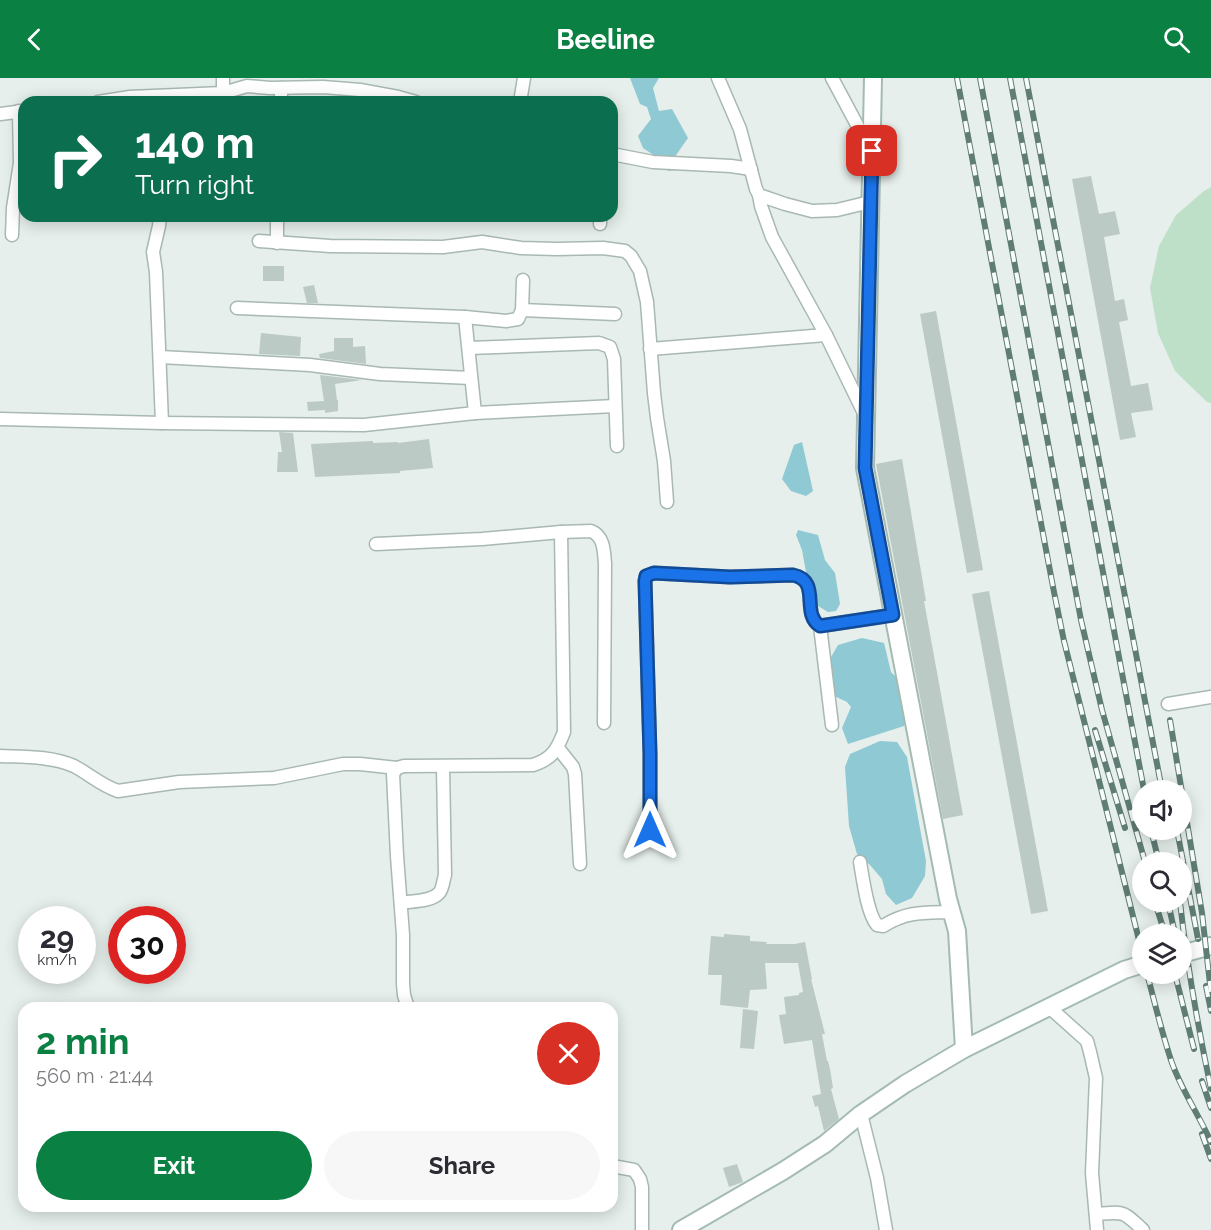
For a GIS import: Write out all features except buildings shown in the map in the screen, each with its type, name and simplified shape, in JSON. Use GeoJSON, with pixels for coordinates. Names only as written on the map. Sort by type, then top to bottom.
{"type":"FeatureCollection","features":[{"type":"Feature","properties":{"kind":"street"},"geometry":{"type":"LineString","coordinates":[[223,78],[223,93]]}},
{"type":"Feature","properties":{"kind":"street"},"geometry":{"type":"LineString","coordinates":[[521,96],[524,78]]}},
{"type":"Feature","properties":{"kind":"street"},"geometry":{"type":"LineString","coordinates":[[718,78],[740,129],[772,237],[826,334],[867,418]]}},
{"type":"Feature","properties":{"kind":"street"},"geometry":{"type":"LineString","coordinates":[[832,78],[872,151]]}},
{"type":"Feature","properties":{"kind":"street"},"geometry":{"type":"LineString","coordinates":[[873,78],[865,468],[948,899],[957,931],[964,1049]]}},
{"type":"Feature","properties":{"kind":"street"},"geometry":{"type":"LineString","coordinates":[[183,96],[223,93],[247,86],[281,88],[323,83],[393,96]]}},
{"type":"Feature","properties":{"kind":"street"},"geometry":{"type":"LineString","coordinates":[[281,88],[281,96]]}},
{"type":"Feature","properties":{"kind":"street"},"geometry":{"type":"LineString","coordinates":[[0,114],[18,111]]}},
{"type":"Feature","properties":{"kind":"street"},"geometry":{"type":"LineString","coordinates":[[618,155],[653,162],[751,169]]}},
{"type":"Feature","properties":{"kind":"street"},"geometry":{"type":"LineString","coordinates":[[12,236],[18,178]]}},
{"type":"Feature","properties":{"kind":"street"},"geometry":{"type":"LineString","coordinates":[[759,195],[812,211],[837,210],[870,202]]}},
{"type":"Feature","properties":{"kind":"street"},"geometry":{"type":"LineString","coordinates":[[159,222],[153,252],[156,272],[162,423]]}},
{"type":"Feature","properties":{"kind":"street"},"geometry":{"type":"LineString","coordinates":[[277,222],[277,243]]}},
{"type":"Feature","properties":{"kind":"street"},"geometry":{"type":"LineString","coordinates":[[259,241],[330,246],[443,247],[482,242],[521,248],[603,248],[625,251],[640,271],[647,302],[654,393],[668,502]]}},
{"type":"Feature","properties":{"kind":"street"},"geometry":{"type":"LineString","coordinates":[[237,308],[465,317],[506,321],[518,318],[522,310],[523,280]]}},
{"type":"Feature","properties":{"kind":"street"},"geometry":{"type":"LineString","coordinates":[[522,310],[615,314]]}},
{"type":"Feature","properties":{"kind":"street"},"geometry":{"type":"LineString","coordinates":[[465,317],[475,413]]}},
{"type":"Feature","properties":{"kind":"street"},"geometry":{"type":"LineString","coordinates":[[651,349],[826,334]]}},
{"type":"Feature","properties":{"kind":"street"},"geometry":{"type":"LineString","coordinates":[[469,348],[598,342],[610,346],[614,359],[617,447]]}},
{"type":"Feature","properties":{"kind":"street"},"geometry":{"type":"LineString","coordinates":[[160,357],[310,365],[380,374],[471,378]]}},
{"type":"Feature","properties":{"kind":"street"},"geometry":{"type":"LineString","coordinates":[[0,419],[364,425],[475,413],[615,406]]}},
{"type":"Feature","properties":{"kind":"street"},"geometry":{"type":"LineString","coordinates":[[376,544],[482,539],[561,531],[595,532],[603,546],[605,564],[604,723]]}},
{"type":"Feature","properties":{"kind":"street"},"geometry":{"type":"LineString","coordinates":[[0,756],[59,761],[73,766],[118,791],[179,782],[274,778],[343,764],[397,768],[404,766],[533,765],[549,758],[558,748],[564,732],[561,531]]}},
{"type":"Feature","properties":{"kind":"street"},"geometry":{"type":"LineString","coordinates":[[650,830],[646,576],[654,573],[730,577],[793,575],[806,580],[812,616],[820,626],[832,724]]}},
{"type":"Feature","properties":{"kind":"street"},"geometry":{"type":"LineString","coordinates":[[820,626],[893,615]]}},
{"type":"Feature","properties":{"kind":"street"},"geometry":{"type":"LineString","coordinates":[[1168,704],[1211,697]]}},
{"type":"Feature","properties":{"kind":"street"},"geometry":{"type":"LineString","coordinates":[[558,748],[573,767],[575,774],[580,864]]}},
{"type":"Feature","properties":{"kind":"street"},"geometry":{"type":"LineString","coordinates":[[401,903],[431,898],[438,894],[442,887],[445,875],[443,766]]}},
{"type":"Feature","properties":{"kind":"street"},"geometry":{"type":"LineString","coordinates":[[397,768],[393,774],[403,935],[403,984],[406,1002]]}},
{"type":"Feature","properties":{"kind":"street"},"geometry":{"type":"LineString","coordinates":[[860,862],[870,909],[877,925],[883,926],[897,918],[916,913],[952,912]]}},
{"type":"Feature","properties":{"kind":"street"},"geometry":{"type":"LineString","coordinates":[[1192,951],[1211,945]]}},
{"type":"Feature","properties":{"kind":"street"},"geometry":{"type":"LineString","coordinates":[[681,1230],[783,1171],[825,1144],[861,1114],[905,1084],[964,1049],[1132,967]]}},
{"type":"Feature","properties":{"kind":"street"},"geometry":{"type":"LineString","coordinates":[[1049,1007],[1087,1041],[1096,1078],[1092,1173],[1097,1230]]}},
{"type":"Feature","properties":{"kind":"street"},"geometry":{"type":"LineString","coordinates":[[861,1114],[877,1178],[886,1230]]}},
{"type":"Feature","properties":{"kind":"street"},"geometry":{"type":"LineString","coordinates":[[618,1167],[634,1170],[640,1179],[642,1230]]}},
{"type":"Feature","properties":{"kind":"street"},"geometry":{"type":"LineString","coordinates":[[1096,1214],[1124,1213],[1143,1230]]}},
{"type":"Feature","properties":{"kind":"green space"},"geometry":{"type":"Polygon","coordinates":[[[1211,187],[1211,403],[1207,402],[1175,371],[1158,333],[1150,288],[1159,246],[1176,215],[1211,187]]]}},
{"type":"Feature","properties":{"kind":"water"},"geometry":{"type":"Polygon","coordinates":[[[630,78],[659,78],[653,88],[659,111],[672,109],[688,138],[674,158],[676,170],[668,171],[658,158],[643,148],[638,136],[651,119],[647,107],[640,104],[630,78]]]}},
{"type":"Feature","properties":{"kind":"water"},"geometry":{"type":"Polygon","coordinates":[[[802,442],[813,491],[806,496],[791,491],[782,479],[794,445],[802,442]]]}},
{"type":"Feature","properties":{"kind":"water"},"geometry":{"type":"Polygon","coordinates":[[[798,530],[818,535],[825,560],[835,573],[840,604],[836,611],[828,612],[818,606],[796,535],[798,530]]]}},
{"type":"Feature","properties":{"kind":"water"},"geometry":{"type":"Polygon","coordinates":[[[862,638],[884,643],[891,672],[902,683],[909,711],[904,726],[848,744],[842,728],[851,707],[847,702],[832,695],[827,664],[838,645],[862,638]]]}},
{"type":"Feature","properties":{"kind":"water"},"geometry":{"type":"Polygon","coordinates":[[[880,741],[897,742],[907,757],[926,861],[925,876],[912,898],[896,905],[886,894],[882,879],[857,854],[849,826],[845,767],[850,754],[880,741]]]}},
{"type":"Feature","properties":{"kind":"railway"},"geometry":{"type":"LineString","coordinates":[[957,78],[1064,641],[1135,924]]}},
{"type":"Feature","properties":{"kind":"railway"},"geometry":{"type":"LineString","coordinates":[[980,78],[1081,620],[1102,710],[1142,852]]}},
{"type":"Feature","properties":{"kind":"railway"},"geometry":{"type":"LineString","coordinates":[[1010,78],[1142,780]]}},
{"type":"Feature","properties":{"kind":"railway"},"geometry":{"type":"LineString","coordinates":[[1026,78],[1160,780]]}},
{"type":"Feature","properties":{"kind":"railway"},"geometry":{"type":"LineString","coordinates":[[1170,720],[1202,913],[1211,993]]}},
{"type":"Feature","properties":{"kind":"railway"},"geometry":{"type":"LineString","coordinates":[[1095,730],[1125,828]]}},
{"type":"Feature","properties":{"kind":"railway"},"geometry":{"type":"LineString","coordinates":[[1154,840],[1156,852]]}},
{"type":"Feature","properties":{"kind":"railway"},"geometry":{"type":"LineString","coordinates":[[1179,840],[1198,939]]}},
{"type":"Feature","properties":{"kind":"railway"},"geometry":{"type":"LineString","coordinates":[[1158,912],[1162,924]]}},
{"type":"Feature","properties":{"kind":"railway"},"geometry":{"type":"LineString","coordinates":[[1170,912],[1173,924]]}},
{"type":"Feature","properties":{"kind":"railway"},"geometry":{"type":"LineString","coordinates":[[1181,912],[1193,996],[1211,1089]]}},
{"type":"Feature","properties":{"kind":"railway"},"geometry":{"type":"LineString","coordinates":[[1150,984],[1172,1063],[1211,1142]]}},
{"type":"Feature","properties":{"kind":"railway"},"geometry":{"type":"LineString","coordinates":[[1178,984],[1194,1049]]}},
{"type":"Feature","properties":{"kind":"railway"},"geometry":{"type":"LineString","coordinates":[[1206,986],[1211,1011]]}},
{"type":"Feature","properties":{"kind":"railway"},"geometry":{"type":"LineString","coordinates":[[1202,1081],[1211,1108]]}},
{"type":"Feature","properties":{"kind":"railway"},"geometry":{"type":"LineString","coordinates":[[1202,1134],[1211,1159]]}},
{"type":"Feature","properties":{"kind":"route"},"geometry":{"type":"LineString","coordinates":[[650,830],[646,576],[654,573],[730,577],[793,575],[806,580],[812,616],[820,626],[893,615],[865,468],[872,151]]}}]}
